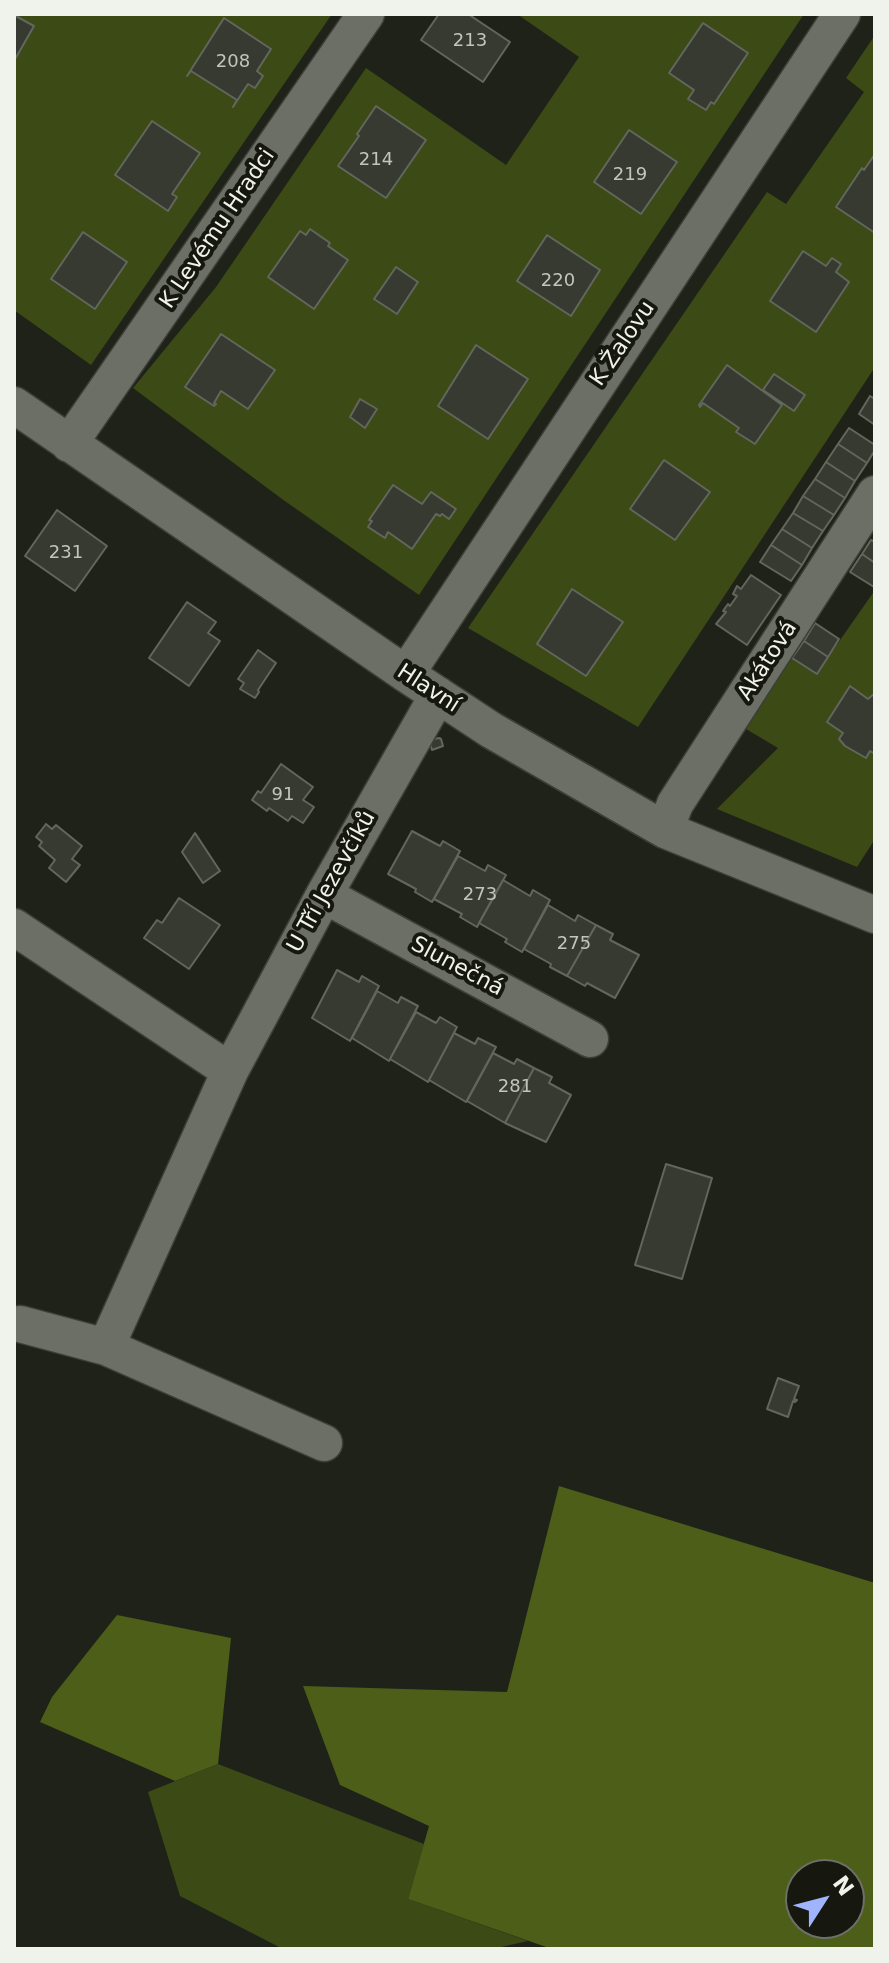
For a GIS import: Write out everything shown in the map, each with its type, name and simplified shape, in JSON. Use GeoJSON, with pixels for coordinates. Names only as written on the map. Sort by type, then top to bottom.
{"type":"FeatureCollection","features":[{"type":"Feature","properties":{"kind":"street","name":"K Levému Hradci"},"geometry":{"type":"LineString","coordinates":[[69,444],[366,14]]}},
{"type":"Feature","properties":{"kind":"street","name":"K Žalovu"},"geometry":{"type":"LineString","coordinates":[[406,674],[842,14]]}},
{"type":"Feature","properties":{"kind":"street","name":"Hlavní"},"geometry":{"type":"LineString","coordinates":[[14,405],[491,730],[665,830],[875,915]]}},
{"type":"Feature","properties":{"kind":"street","name":"Akátová"},"geometry":{"type":"LineString","coordinates":[[665,830],[675,804],[875,494]]}},
{"type":"Feature","properties":{"kind":"street","name":"U Tří Jezevčíků"},"geometry":{"type":"LineString","coordinates":[[106,1347],[230,1071],[324,895],[438,695]]}},
{"type":"Feature","properties":{"kind":"street","name":"Slunečná"},"geometry":{"type":"LineString","coordinates":[[324,895],[590,1039]]}},
{"type":"Feature","properties":{"kind":"street"},"geometry":{"type":"LineString","coordinates":[[14,927],[230,1071]]}},
{"type":"Feature","properties":{"kind":"street"},"geometry":{"type":"LineString","coordinates":[[20,1324],[106,1347],[324,1443]]}},
{"type":"Feature","properties":{"kind":"green space"},"geometry":{"type":"Polygon","coordinates":[[[14,14],[332,14],[91,365],[14,310],[14,14]]]}},
{"type":"Feature","properties":{"kind":"green space"},"geometry":{"type":"Polygon","coordinates":[[[517,14],[804,14],[419,595],[282,499],[133,388],[216,287],[366,68],[506,165],[579,57],[517,14]]]}},
{"type":"Feature","properties":{"kind":"green space"},"geometry":{"type":"Polygon","coordinates":[[[875,35],[875,367],[638,727],[468,628],[767,192],[786,204],[864,92],[846,78],[875,35]]]}},
{"type":"Feature","properties":{"kind":"green space"},"geometry":{"type":"Polygon","coordinates":[[[875,590],[875,839],[857,867],[717,809],[778,748],[741,726],[788,654],[817,673],[875,590]]]}},
{"type":"Feature","properties":{"kind":"green space"},"geometry":{"type":"Polygon","coordinates":[[[559,1486],[875,1583],[875,1949],[552,1949],[408,1899],[429,1826],[340,1785],[303,1686],[507,1692],[559,1486]]]}},
{"type":"Feature","properties":{"kind":"green space"},"geometry":{"type":"Polygon","coordinates":[[[117,1615],[231,1638],[218,1764],[175,1781],[40,1722],[52,1697],[117,1615]]]}},
{"type":"Feature","properties":{"kind":"green space"},"geometry":{"type":"Polygon","coordinates":[[[218,1764],[424,1844],[408,1899],[528,1941],[492,1949],[283,1949],[180,1896],[148,1792],[218,1764]]]}},
{"type":"Feature","properties":{"kind":"building"},"geometry":{"type":"Polygon","coordinates":[[[439,14],[468,14],[510,42],[483,82],[421,40],[439,14]]]}},
{"type":"Feature","properties":{"kind":"building"},"geometry":{"type":"Polygon","coordinates":[[[14,15],[34,26],[14,61],[14,15]]]}},
{"type":"Feature","properties":{"kind":"building"},"geometry":{"type":"Polygon","coordinates":[[[224,18],[271,49],[257,71],[263,76],[255,88],[248,84],[233,107],[237,100],[191,71],[187,76],[224,18]]]}},
{"type":"Feature","properties":{"kind":"building"},"geometry":{"type":"Polygon","coordinates":[[[703,23],[748,53],[714,104],[711,102],[706,110],[688,99],[694,90],[669,73],[703,23]]]}},
{"type":"Feature","properties":{"kind":"building"},"geometry":{"type":"Polygon","coordinates":[[[376,106],[426,140],[386,198],[338,166],[376,106]]]}},
{"type":"Feature","properties":{"kind":"building"},"geometry":{"type":"Polygon","coordinates":[[[152,121],[200,153],[172,194],[177,197],[168,211],[115,175],[152,121]]]}},
{"type":"Feature","properties":{"kind":"building"},"geometry":{"type":"Polygon","coordinates":[[[629,130],[677,162],[641,214],[594,182],[629,130]]]}},
{"type":"Feature","properties":{"kind":"building"},"geometry":{"type":"Polygon","coordinates":[[[875,154],[875,233],[836,207],[875,154]]]}},
{"type":"Feature","properties":{"kind":"building"},"geometry":{"type":"Polygon","coordinates":[[[310,229],[348,260],[314,309],[268,277],[300,231],[306,235],[310,229]]]}},
{"type":"Feature","properties":{"kind":"building"},"geometry":{"type":"Polygon","coordinates":[[[83,232],[127,262],[95,309],[51,279],[83,232]]]}},
{"type":"Feature","properties":{"kind":"building"},"geometry":{"type":"Polygon","coordinates":[[[547,235],[600,270],[571,316],[517,281],[547,235]]]}},
{"type":"Feature","properties":{"kind":"building"},"geometry":{"type":"Polygon","coordinates":[[[803,251],[826,266],[832,258],[841,264],[836,272],[849,282],[816,332],[770,301],[803,251]]]}},
{"type":"Feature","properties":{"kind":"building"},"geometry":{"type":"Polygon","coordinates":[[[396,267],[418,282],[397,314],[374,299],[396,267]]]}},
{"type":"Feature","properties":{"kind":"building"},"geometry":{"type":"Polygon","coordinates":[[[221,334],[275,370],[248,409],[221,391],[214,406],[185,387],[221,334]]]}},
{"type":"Feature","properties":{"kind":"building"},"geometry":{"type":"Polygon","coordinates":[[[476,345],[528,379],[488,439],[438,406],[476,345]]]}},
{"type":"Feature","properties":{"kind":"building"},"geometry":{"type":"Polygon","coordinates":[[[727,365],[782,405],[755,444],[736,432],[739,428],[703,403],[699,405],[727,365]]]}},
{"type":"Feature","properties":{"kind":"building"},"geometry":{"type":"Polygon","coordinates":[[[774,374],[805,395],[794,411],[763,390],[774,374]]]}},
{"type":"Feature","properties":{"kind":"building"},"geometry":{"type":"Polygon","coordinates":[[[870,396],[875,399],[875,425],[859,414],[870,396]]]}},
{"type":"Feature","properties":{"kind":"building"},"geometry":{"type":"Polygon","coordinates":[[[360,399],[377,409],[365,428],[350,417],[360,399]]]}},
{"type":"Feature","properties":{"kind":"building"},"geometry":{"type":"Polygon","coordinates":[[[849,428],[875,445],[867,463],[838,444],[849,428]]]}},
{"type":"Feature","properties":{"kind":"building"},"geometry":{"type":"Polygon","coordinates":[[[838,444],[867,463],[855,481],[826,462],[838,444]]]}},
{"type":"Feature","properties":{"kind":"building"},"geometry":{"type":"Polygon","coordinates":[[[664,460],[710,492],[675,540],[630,509],[664,460]]]}},
{"type":"Feature","properties":{"kind":"building"},"geometry":{"type":"Polygon","coordinates":[[[826,462],[855,481],[845,498],[815,479],[826,462]]]}},
{"type":"Feature","properties":{"kind":"building"},"geometry":{"type":"Polygon","coordinates":[[[815,479],[845,498],[834,515],[803,496],[815,479]]]}},
{"type":"Feature","properties":{"kind":"building"},"geometry":{"type":"Polygon","coordinates":[[[393,485],[422,504],[431,492],[456,509],[449,519],[436,514],[412,549],[388,532],[385,538],[368,527],[372,521],[369,520],[393,485]]]}},
{"type":"Feature","properties":{"kind":"building"},"geometry":{"type":"Polygon","coordinates":[[[803,496],[834,515],[823,531],[793,513],[803,496]]]}},
{"type":"Feature","properties":{"kind":"building"},"geometry":{"type":"Polygon","coordinates":[[[57,510],[107,546],[75,591],[25,556],[57,510]]]}},
{"type":"Feature","properties":{"kind":"building"},"geometry":{"type":"Polygon","coordinates":[[[793,513],[823,531],[812,548],[782,529],[793,513]]]}},
{"type":"Feature","properties":{"kind":"building"},"geometry":{"type":"Polygon","coordinates":[[[782,529],[812,548],[802,565],[771,545],[782,529]]]}},
{"type":"Feature","properties":{"kind":"building"},"geometry":{"type":"Polygon","coordinates":[[[871,540],[875,542],[875,563],[862,554],[871,540]]]}},
{"type":"Feature","properties":{"kind":"building"},"geometry":{"type":"Polygon","coordinates":[[[771,545],[802,565],[791,581],[760,562],[771,545]]]}},
{"type":"Feature","properties":{"kind":"building"},"geometry":{"type":"Polygon","coordinates":[[[862,554],[875,563],[874,587],[850,572],[862,554]]]}},
{"type":"Feature","properties":{"kind":"building"},"geometry":{"type":"Polygon","coordinates":[[[751,575],[781,595],[747,645],[716,624],[737,596],[733,594],[737,586],[741,589],[751,575]]]}},
{"type":"Feature","properties":{"kind":"building"},"geometry":{"type":"Polygon","coordinates":[[[572,589],[623,622],[586,676],[537,644],[572,589]]]}},
{"type":"Feature","properties":{"kind":"building"},"geometry":{"type":"Polygon","coordinates":[[[187,602],[216,622],[208,633],[220,641],[189,686],[149,658],[187,602]]]}},
{"type":"Feature","properties":{"kind":"building"},"geometry":{"type":"Polygon","coordinates":[[[815,623],[839,639],[828,657],[804,641],[815,623]]]}},
{"type":"Feature","properties":{"kind":"building"},"geometry":{"type":"Polygon","coordinates":[[[804,641],[828,657],[817,674],[792,658],[804,641]]]}},
{"type":"Feature","properties":{"kind":"building"},"geometry":{"type":"Polygon","coordinates":[[[258,650],[276,663],[255,698],[240,689],[244,683],[238,679],[258,650]]]}},
{"type":"Feature","properties":{"kind":"building"},"geometry":{"type":"Polygon","coordinates":[[[850,686],[868,699],[875,693],[875,754],[870,751],[866,758],[845,746],[839,739],[843,733],[827,722],[850,686]]]}},
{"type":"Feature","properties":{"kind":"building"},"geometry":{"type":"Polygon","coordinates":[[[439,738],[443,746],[432,750],[429,740],[439,738]]]}},
{"type":"Feature","properties":{"kind":"building"},"geometry":{"type":"Polygon","coordinates":[[[281,764],[313,787],[303,800],[314,807],[303,823],[292,816],[288,821],[252,800],[258,791],[261,793],[281,764]]]}},
{"type":"Feature","properties":{"kind":"building"},"geometry":{"type":"Polygon","coordinates":[[[46,824],[52,829],[56,825],[82,846],[72,859],[80,865],[66,882],[49,868],[55,860],[39,846],[42,842],[36,837],[46,824]]]}},
{"type":"Feature","properties":{"kind":"building"},"geometry":{"type":"Polygon","coordinates":[[[412,831],[440,846],[443,841],[460,851],[432,902],[388,874],[412,831]]]}},
{"type":"Feature","properties":{"kind":"building"},"geometry":{"type":"Polygon","coordinates":[[[195,833],[220,871],[203,883],[182,852],[195,833]]]}},
{"type":"Feature","properties":{"kind":"building"},"geometry":{"type":"Polygon","coordinates":[[[458,856],[485,871],[488,865],[506,875],[477,927],[460,917],[462,914],[434,899],[458,856]]]}},
{"type":"Feature","properties":{"kind":"building"},"geometry":{"type":"Polygon","coordinates":[[[503,880],[530,896],[533,890],[550,900],[522,952],[479,923],[503,880]]]}},
{"type":"Feature","properties":{"kind":"building"},"geometry":{"type":"Polygon","coordinates":[[[179,898],[220,925],[189,969],[144,938],[157,920],[162,923],[179,898]]]}},
{"type":"Feature","properties":{"kind":"building"},"geometry":{"type":"Polygon","coordinates":[[[548,905],[575,921],[578,915],[596,925],[567,976],[524,949],[548,905]]]}},
{"type":"Feature","properties":{"kind":"building"},"geometry":{"type":"Polygon","coordinates":[[[596,925],[613,934],[610,940],[639,955],[615,998],[567,976],[596,925]]]}},
{"type":"Feature","properties":{"kind":"building"},"geometry":{"type":"Polygon","coordinates":[[[337,970],[359,982],[362,976],[379,986],[350,1041],[312,1018],[337,970]]]}},
{"type":"Feature","properties":{"kind":"building"},"geometry":{"type":"Polygon","coordinates":[[[377,991],[398,1003],[401,997],[418,1006],[389,1061],[352,1038],[377,991]]]}},
{"type":"Feature","properties":{"kind":"building"},"geometry":{"type":"Polygon","coordinates":[[[416,1012],[436,1023],[440,1017],[457,1027],[428,1082],[390,1059],[416,1012]]]}},
{"type":"Feature","properties":{"kind":"building"},"geometry":{"type":"Polygon","coordinates":[[[454,1033],[475,1044],[478,1038],[496,1047],[466,1102],[429,1080],[454,1033]]]}},
{"type":"Feature","properties":{"kind":"building"},"geometry":{"type":"Polygon","coordinates":[[[493,1053],[514,1064],[517,1059],[534,1068],[505,1123],[467,1101],[493,1053]]]}},
{"type":"Feature","properties":{"kind":"building"},"geometry":{"type":"Polygon","coordinates":[[[534,1068],[552,1077],[549,1083],[571,1095],[546,1142],[505,1123],[534,1068]]]}},
{"type":"Feature","properties":{"kind":"building"},"geometry":{"type":"Polygon","coordinates":[[[666,1164],[712,1178],[682,1279],[635,1265],[666,1164]]]}},
{"type":"Feature","properties":{"kind":"building"},"geometry":{"type":"Polygon","coordinates":[[[778,1378],[799,1386],[794,1399],[797,1400],[793,1401],[788,1417],[767,1409],[778,1378]]]}}]}
